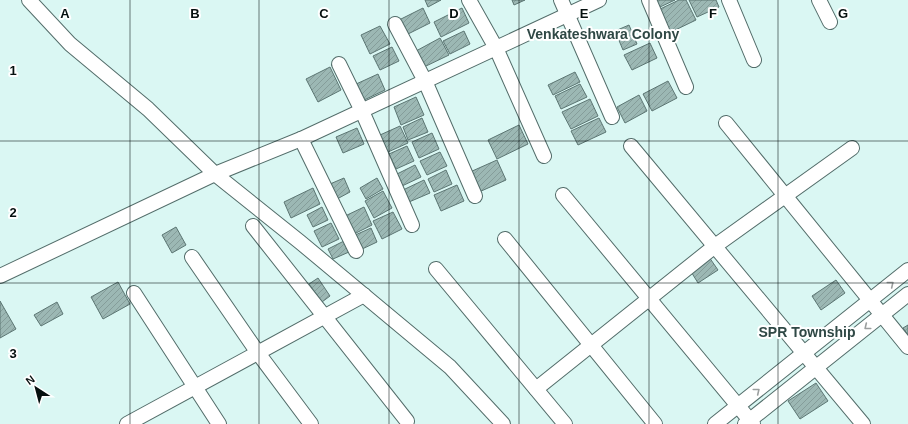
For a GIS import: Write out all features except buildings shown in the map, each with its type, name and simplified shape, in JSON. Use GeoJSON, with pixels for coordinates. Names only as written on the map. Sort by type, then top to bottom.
{"type":"FeatureCollection","features":[{"type":"Feature","properties":{"kind":"street"},"geometry":{"type":"LineString","coordinates":[[29,0],[70,44],[148,109],[215,174],[450,367],[497,421]]}},
{"type":"Feature","properties":{"kind":"street"},"geometry":{"type":"LineString","coordinates":[[469,0],[496,48],[544,156]]}},
{"type":"Feature","properties":{"kind":"street"},"geometry":{"type":"LineString","coordinates":[[561,0],[612,117]]}},
{"type":"Feature","properties":{"kind":"street"},"geometry":{"type":"LineString","coordinates":[[0,276],[215,174],[301,139],[599,0]]}},
{"type":"Feature","properties":{"kind":"street"},"geometry":{"type":"LineString","coordinates":[[649,0],[686,87]]}},
{"type":"Feature","properties":{"kind":"street"},"geometry":{"type":"LineString","coordinates":[[729,0],[754,60]]}},
{"type":"Feature","properties":{"kind":"street"},"geometry":{"type":"LineString","coordinates":[[819,0],[830,22]]}},
{"type":"Feature","properties":{"kind":"street"},"geometry":{"type":"LineString","coordinates":[[395,24],[425,81],[475,196]]}},
{"type":"Feature","properties":{"kind":"street"},"geometry":{"type":"LineString","coordinates":[[339,64],[362,111],[412,225]]}},
{"type":"Feature","properties":{"kind":"street"},"geometry":{"type":"LineString","coordinates":[[726,123],[908,347]]}},
{"type":"Feature","properties":{"kind":"street"},"geometry":{"type":"LineString","coordinates":[[301,139],[356,251]]}},
{"type":"Feature","properties":{"kind":"street"},"geometry":{"type":"LineString","coordinates":[[631,146],[817,367],[863,424]]}},
{"type":"Feature","properties":{"kind":"street"},"geometry":{"type":"LineString","coordinates":[[536,389],[716,246],[852,148]]}},
{"type":"Feature","properties":{"kind":"street"},"geometry":{"type":"LineString","coordinates":[[564,195],[738,406],[750,423],[908,294]]}},
{"type":"Feature","properties":{"kind":"street"},"geometry":{"type":"LineString","coordinates":[[253,226],[407,421]]}},
{"type":"Feature","properties":{"kind":"street"},"geometry":{"type":"LineString","coordinates":[[505,239],[655,424]]}},
{"type":"Feature","properties":{"kind":"street"},"geometry":{"type":"LineString","coordinates":[[192,257],[258,352],[311,424]]}},
{"type":"Feature","properties":{"kind":"street"},"geometry":{"type":"LineString","coordinates":[[436,269],[565,424]]}},
{"type":"Feature","properties":{"kind":"street"},"geometry":{"type":"LineString","coordinates":[[715,424],[908,270]]}},
{"type":"Feature","properties":{"kind":"street"},"geometry":{"type":"LineString","coordinates":[[134,293],[219,424]]}},
{"type":"Feature","properties":{"kind":"street"},"geometry":{"type":"LineString","coordinates":[[127,424],[364,295]]}},
{"type":"Feature","properties":{"kind":"district","name":"Venkateshwara Colony"},"geometry":{"type":"Point","coordinates":[603,34]}},
{"type":"Feature","properties":{"kind":"district","name":"SPR Township"},"geometry":{"type":"Point","coordinates":[807,332]}}]}
